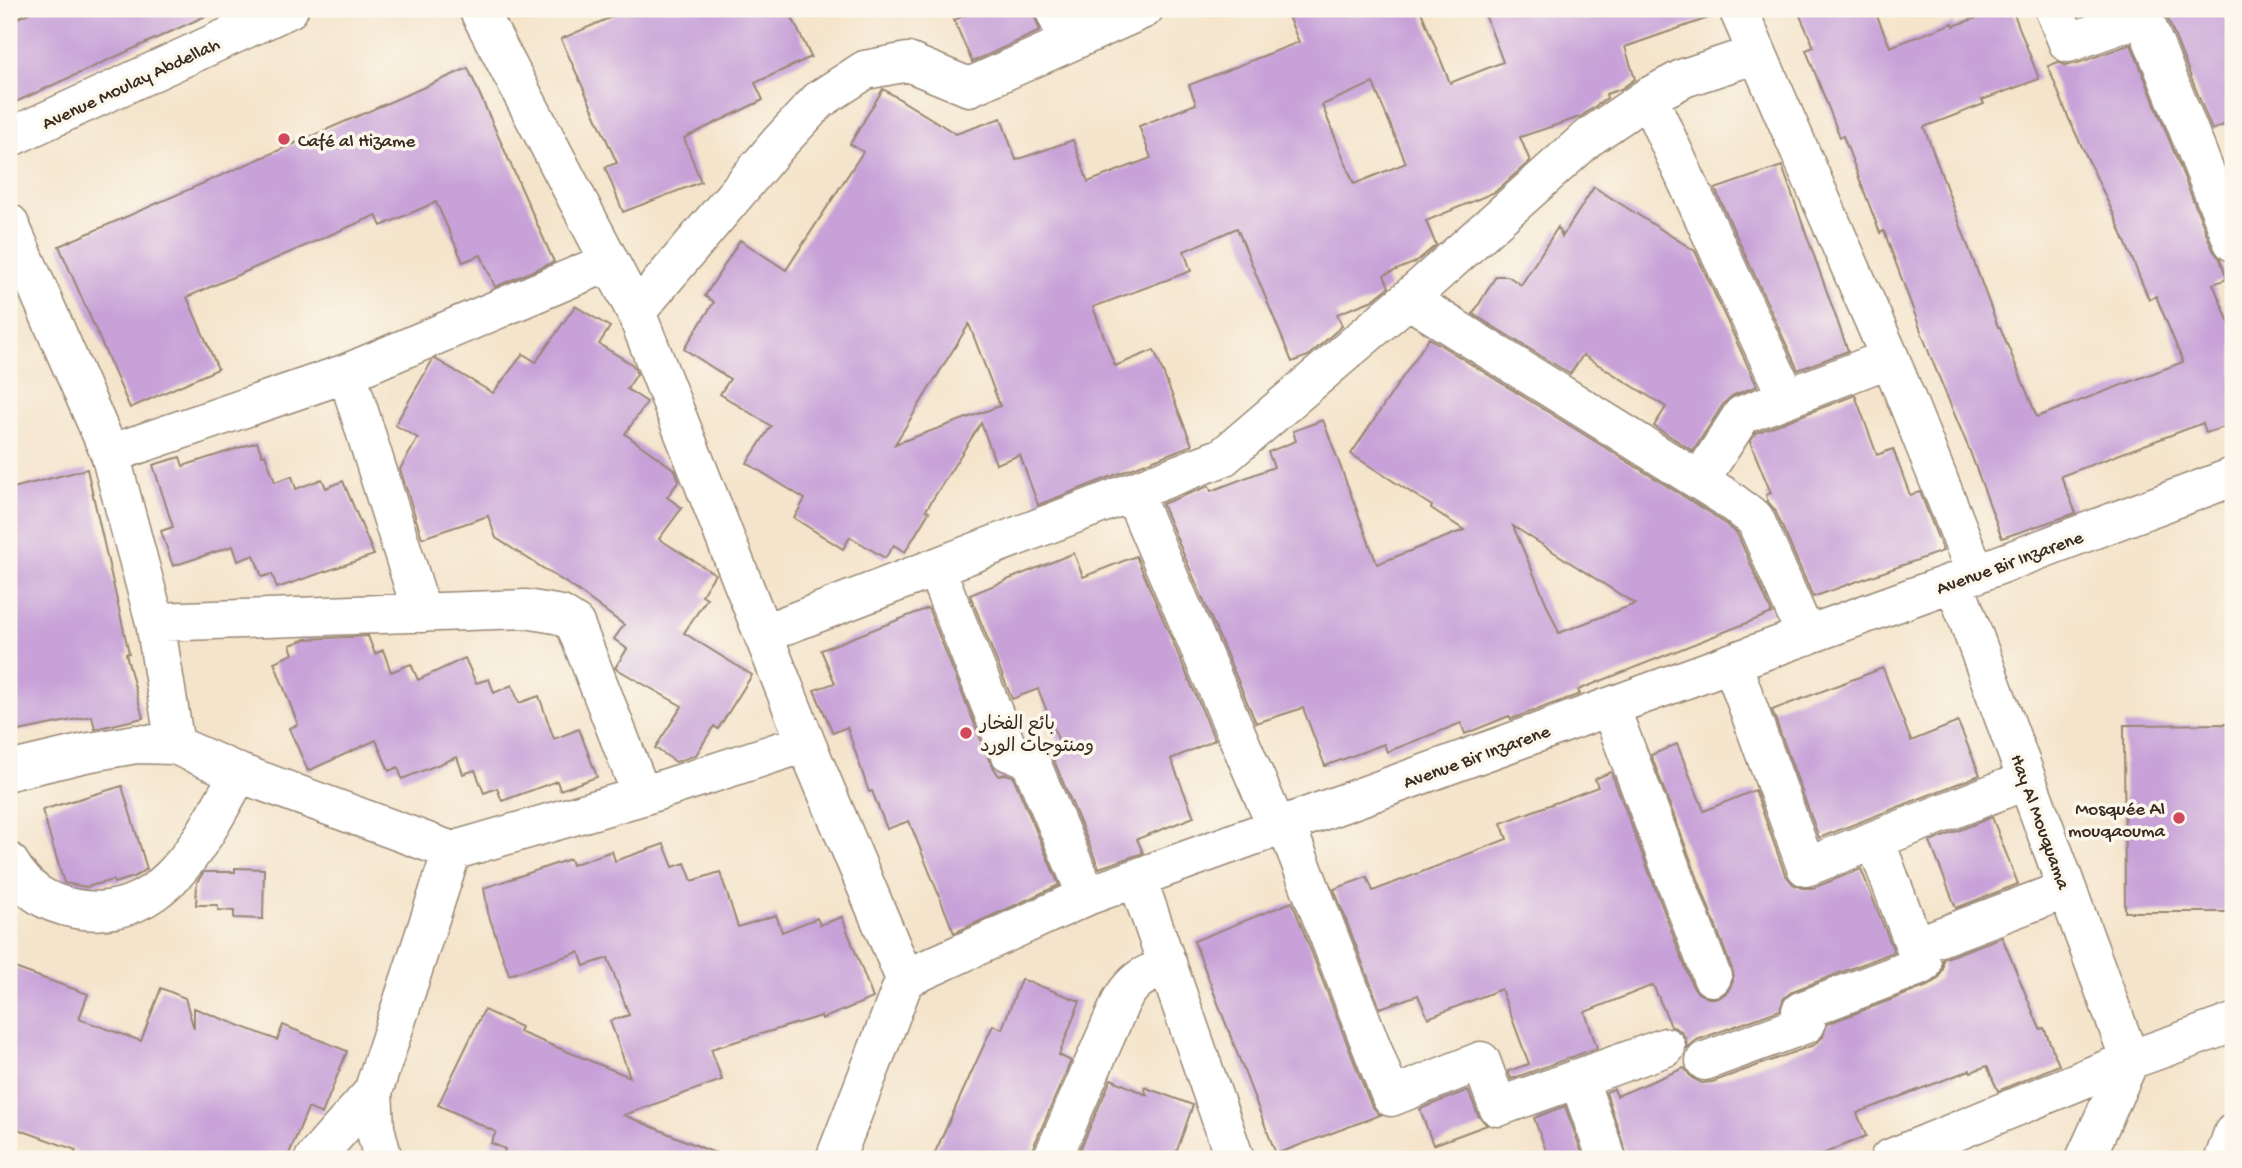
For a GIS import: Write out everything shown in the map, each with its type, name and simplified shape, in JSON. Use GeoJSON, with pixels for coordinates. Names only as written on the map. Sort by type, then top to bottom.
{"type":"FeatureCollection","features":[{"type":"Feature","properties":{"kind":"street","name":"Avenue Moulay Abdellah"},"geometry":{"type":"LineString","coordinates":[[9,138],[289,9]]}},
{"type":"Feature","properties":{"kind":"street"},"geometry":{"type":"LineString","coordinates":[[478,9],[636,312],[765,633],[806,743],[905,979],[835,1159]]}},
{"type":"Feature","properties":{"kind":"street"},"geometry":{"type":"LineString","coordinates":[[636,312],[779,142],[819,100],[865,69],[908,62],[969,87],[1061,25],[1144,9]]}},
{"type":"Feature","properties":{"kind":"street","name":"Hay Al Mouquama"},"geometry":{"type":"LineString","coordinates":[[1738,9],[1890,358],[1965,578],[2027,780],[2130,1060]]}},
{"type":"Feature","properties":{"kind":"street"},"geometry":{"type":"LineString","coordinates":[[2054,9],[2068,43],[2143,16],[2233,242]]}},
{"type":"Feature","properties":{"kind":"street"},"geometry":{"type":"LineString","coordinates":[[765,633],[1223,457],[1408,299],[1588,138],[1648,97],[1685,78],[1758,54]]}},
{"type":"Feature","properties":{"kind":"street"},"geometry":{"type":"LineString","coordinates":[[1648,97],[1787,398]]}},
{"type":"Feature","properties":{"kind":"street"},"geometry":{"type":"LineString","coordinates":[[9,223],[110,454],[155,621],[175,745]]}},
{"type":"Feature","properties":{"kind":"street"},"geometry":{"type":"LineString","coordinates":[[110,454],[347,373],[609,261]]}},
{"type":"Feature","properties":{"kind":"street"},"geometry":{"type":"LineString","coordinates":[[1408,299],[1700,480],[1755,519],[1806,636]]}},
{"type":"Feature","properties":{"kind":"street"},"geometry":{"type":"LineString","coordinates":[[1700,480],[1742,415],[1890,358]]}},
{"type":"Feature","properties":{"kind":"street"},"geometry":{"type":"LineString","coordinates":[[347,373],[422,613]]}},
{"type":"Feature","properties":{"kind":"street","name":"Avenue Bir Inzarene"},"geometry":{"type":"LineString","coordinates":[[905,979],[1087,896],[1965,578],[2233,477]]}},
{"type":"Feature","properties":{"kind":"street"},"geometry":{"type":"LineString","coordinates":[[1133,493],[1282,826],[1391,1097],[1481,1061],[1498,1107],[1667,1046]]}},
{"type":"Feature","properties":{"kind":"street"},"geometry":{"type":"LineString","coordinates":[[936,569],[1009,751],[1029,758],[1087,896]]}},
{"type":"Feature","properties":{"kind":"street"},"geometry":{"type":"LineString","coordinates":[[155,621],[526,609],[561,615],[575,624],[642,796]]}},
{"type":"Feature","properties":{"kind":"street"},"geometry":{"type":"LineString","coordinates":[[1732,663],[1806,867],[2027,780]]}},
{"type":"Feature","properties":{"kind":"street"},"geometry":{"type":"LineString","coordinates":[[1610,707],[1712,977]]}},
{"type":"Feature","properties":{"kind":"street"},"geometry":{"type":"LineString","coordinates":[[9,771],[136,744],[175,745],[239,773],[452,851],[642,796],[806,743]]}},
{"type":"Feature","properties":{"kind":"street"},"geometry":{"type":"LineString","coordinates":[[9,862],[24,882],[54,905],[90,911],[134,904],[147,898],[178,872],[203,838],[239,773]]}},
{"type":"Feature","properties":{"kind":"street"},"geometry":{"type":"LineString","coordinates":[[1705,1061],[1806,1024],[1801,1011],[1922,965],[1875,841]]}},
{"type":"Feature","properties":{"kind":"street"},"geometry":{"type":"LineString","coordinates":[[383,1159],[375,1128],[373,1092],[452,851]]}},
{"type":"Feature","properties":{"kind":"street"},"geometry":{"type":"LineString","coordinates":[[1137,878],[1236,1159]]}},
{"type":"Feature","properties":{"kind":"street"},"geometry":{"type":"LineString","coordinates":[[1916,946],[2067,889]]}},
{"type":"Feature","properties":{"kind":"street"},"geometry":{"type":"LineString","coordinates":[[1052,1159],[1131,984],[1139,977],[1168,966]]}},
{"type":"Feature","properties":{"kind":"street"},"geometry":{"type":"LineString","coordinates":[[1889,1159],[2130,1060],[2233,1023]]}},
{"type":"Feature","properties":{"kind":"street"},"geometry":{"type":"LineString","coordinates":[[2085,1159],[2130,1060]]}},
{"type":"Feature","properties":{"kind":"street"},"geometry":{"type":"LineString","coordinates":[[1578,1078],[1607,1159]]}},
{"type":"Feature","properties":{"kind":"street"},"geometry":{"type":"LineString","coordinates":[[314,1159],[373,1092]]}},
{"type":"Feature","properties":{"kind":"street"},"geometry":{"type":"LineString","coordinates":[[2224,1159],[2233,1133]]}},
{"type":"Feature","properties":{"kind":"building"},"geometry":{"type":"Polygon","coordinates":[[[37,9],[221,9],[9,105],[9,22],[37,9]]]}},
{"type":"Feature","properties":{"kind":"building"},"geometry":{"type":"Polygon","coordinates":[[[630,9],[788,9],[811,57],[755,83],[763,100],[684,138],[701,182],[623,212],[605,167],[617,163],[561,39],[630,9]]]}},
{"type":"Feature","properties":{"kind":"building"},"geometry":{"type":"Polygon","coordinates":[[[981,9],[1032,9],[1040,31],[972,62],[954,20],[981,9]]]}},
{"type":"Feature","properties":{"kind":"building"},"geometry":{"type":"Polygon","coordinates":[[[1285,9],[1420,9],[1450,83],[1503,62],[1483,9],[1717,9],[1717,15],[1625,47],[1635,79],[1621,89],[1606,94],[1607,98],[1580,117],[1520,137],[1530,161],[1495,192],[1426,221],[1436,245],[1416,262],[1384,275],[1389,287],[1373,300],[1337,314],[1342,326],[1308,356],[1292,362],[1237,228],[1184,251],[1191,271],[1093,307],[1115,366],[1154,350],[1192,445],[1038,505],[1020,455],[996,464],[981,423],[926,510],[929,512],[905,552],[894,545],[885,558],[850,537],[843,549],[794,518],[805,499],[747,463],[771,426],[720,394],[730,379],[684,349],[714,302],[705,296],[740,240],[786,270],[863,152],[850,144],[883,89],[956,134],[1001,118],[1016,160],[1073,140],[1088,182],[1151,158],[1139,126],[1196,104],[1189,85],[1299,42],[1285,9]],[[1373,83],[1322,105],[1354,184],[1406,163],[1373,83]],[[969,324],[895,444],[1000,406],[969,324]]]}},
{"type":"Feature","properties":{"kind":"building"},"geometry":{"type":"Polygon","coordinates":[[[1797,9],[1874,9],[1890,47],[1953,23],[1954,26],[2001,9],[2012,9],[2039,79],[1982,100],[1984,104],[1924,127],[1998,327],[2037,417],[2183,362],[2156,296],[2149,300],[2048,66],[2058,62],[2065,65],[2075,64],[2131,44],[2227,279],[2213,284],[2233,332],[2233,424],[2206,433],[2203,423],[2061,476],[2076,513],[2002,538],[1884,231],[1880,233],[1806,50],[1814,47],[1797,9]]]}},
{"type":"Feature","properties":{"kind":"building"},"geometry":{"type":"Polygon","coordinates":[[[2164,9],[2233,9],[2233,121],[2212,130],[2164,9]]]}},
{"type":"Feature","properties":{"kind":"building"},"geometry":{"type":"Polygon","coordinates":[[[468,68],[554,262],[495,287],[481,255],[463,262],[436,202],[381,226],[376,215],[187,297],[218,369],[130,408],[59,246],[468,68]]]}},
{"type":"Feature","properties":{"kind":"building"},"geometry":{"type":"Polygon","coordinates":[[[1782,166],[1848,351],[1798,370],[1715,189],[1782,166]]]}},
{"type":"Feature","properties":{"kind":"building"},"geometry":{"type":"Polygon","coordinates":[[[1594,187],[1695,251],[1757,386],[1734,395],[1724,403],[1693,451],[1654,426],[1666,407],[1583,355],[1570,374],[1473,314],[1496,276],[1508,276],[1521,285],[1558,227],[1562,237],[1594,187]]]}},
{"type":"Feature","properties":{"kind":"building"},"geometry":{"type":"Polygon","coordinates":[[[575,306],[610,327],[599,344],[633,365],[637,374],[627,389],[647,402],[625,434],[675,470],[679,481],[667,497],[682,508],[659,539],[715,574],[702,595],[707,598],[684,633],[752,675],[718,729],[714,726],[696,755],[676,762],[655,748],[682,706],[615,668],[627,649],[614,639],[624,625],[577,590],[496,538],[488,516],[422,538],[400,469],[418,438],[395,425],[432,361],[435,359],[493,393],[523,354],[536,362],[575,306]]]}},
{"type":"Feature","properties":{"kind":"building"},"geometry":{"type":"Polygon","coordinates":[[[1429,338],[1712,514],[1737,533],[1772,613],[1578,690],[1580,694],[1511,719],[1509,716],[1465,734],[1461,723],[1387,752],[1384,744],[1325,766],[1303,708],[1256,723],[1162,504],[1209,486],[1211,491],[1274,467],[1268,452],[1296,441],[1293,431],[1323,420],[1377,564],[1464,530],[1351,454],[1429,338]],[[1513,526],[1559,633],[1635,604],[1513,526]]]}},
{"type":"Feature","properties":{"kind":"building"},"geometry":{"type":"Polygon","coordinates":[[[1855,395],[1877,455],[1893,449],[1910,495],[1920,492],[1943,551],[1813,597],[1775,510],[1768,502],[1766,495],[1771,493],[1750,442],[1756,433],[1855,395]]]}},
{"type":"Feature","properties":{"kind":"building"},"geometry":{"type":"Polygon","coordinates":[[[257,442],[262,455],[265,454],[275,482],[292,476],[296,489],[322,479],[326,488],[343,481],[374,555],[277,588],[272,574],[262,577],[254,555],[238,561],[233,546],[173,566],[161,531],[173,527],[153,465],[180,457],[183,466],[257,442]]]}},
{"type":"Feature","properties":{"kind":"building"},"geometry":{"type":"Polygon","coordinates":[[[87,469],[129,653],[126,654],[143,718],[95,729],[92,716],[9,733],[9,489],[87,469]]]}},
{"type":"Feature","properties":{"kind":"building"},"geometry":{"type":"Polygon","coordinates":[[[1074,553],[1083,577],[1136,556],[1215,740],[1171,759],[1194,817],[1137,839],[1143,853],[1099,868],[1052,756],[1063,752],[1038,689],[1012,699],[970,595],[1074,553]]]}},
{"type":"Feature","properties":{"kind":"building"},"geometry":{"type":"Polygon","coordinates":[[[928,608],[989,760],[999,776],[1013,776],[1059,885],[954,933],[909,821],[887,829],[872,791],[869,792],[847,727],[833,733],[814,690],[835,683],[821,650],[928,608]]]}},
{"type":"Feature","properties":{"kind":"building"},"geometry":{"type":"Polygon","coordinates":[[[368,636],[375,654],[383,650],[391,672],[411,664],[418,680],[465,658],[476,683],[489,679],[494,693],[512,685],[519,703],[539,696],[554,739],[579,729],[597,777],[560,790],[557,781],[502,801],[497,788],[484,793],[475,770],[463,774],[457,757],[402,779],[398,767],[389,771],[376,740],[308,771],[289,728],[298,725],[274,662],[293,654],[290,645],[306,639],[368,636]]]}},
{"type":"Feature","properties":{"kind":"building"},"geometry":{"type":"Polygon","coordinates":[[[1883,668],[1911,741],[1958,722],[1980,775],[1819,838],[1772,710],[1883,668]]]}},
{"type":"Feature","properties":{"kind":"building","name":"Mosquée Al mouqaouma"},"geometry":{"type":"Polygon","coordinates":[[[2233,724],[2233,912],[2125,912],[2124,725],[2233,724]]]}},
{"type":"Feature","properties":{"kind":"building"},"geometry":{"type":"Polygon","coordinates":[[[1677,744],[1704,811],[1755,790],[1785,874],[1793,884],[1802,888],[1813,888],[1861,869],[1894,952],[1793,991],[1784,998],[1780,1010],[1697,1040],[1687,1048],[1681,1031],[1671,1026],[1653,985],[1585,1012],[1597,1048],[1511,1079],[1508,1071],[1529,1064],[1501,989],[1428,1018],[1418,995],[1380,1008],[1334,889],[1367,877],[1373,891],[1507,839],[1501,823],[1598,787],[1595,779],[1611,772],[1692,985],[1698,993],[1708,998],[1719,998],[1728,991],[1733,981],[1732,969],[1651,755],[1677,744]]]}},
{"type":"Feature","properties":{"kind":"building"},"geometry":{"type":"Polygon","coordinates":[[[122,786],[147,869],[134,877],[114,883],[113,880],[86,887],[64,883],[42,810],[122,786]]]}},
{"type":"Feature","properties":{"kind":"building"},"geometry":{"type":"Polygon","coordinates":[[[1992,817],[2018,884],[1956,908],[1930,842],[1992,817]]]}},
{"type":"Feature","properties":{"kind":"building"},"geometry":{"type":"Polygon","coordinates":[[[664,844],[673,867],[685,863],[692,881],[720,872],[738,927],[776,915],[782,932],[817,918],[820,925],[842,917],[873,998],[822,1019],[821,1016],[711,1049],[722,1080],[624,1115],[729,1159],[502,1159],[505,1149],[491,1143],[496,1132],[438,1105],[484,1010],[521,1027],[519,1032],[630,1077],[610,1021],[629,1015],[608,958],[584,966],[579,952],[509,975],[488,913],[484,888],[570,859],[572,865],[612,851],[615,861],[664,844]]]}},
{"type":"Feature","properties":{"kind":"building"},"geometry":{"type":"Polygon","coordinates":[[[235,868],[264,869],[263,919],[234,918],[234,911],[218,910],[218,905],[196,905],[197,882],[204,872],[235,872],[235,868]]]}},
{"type":"Feature","properties":{"kind":"building"},"geometry":{"type":"Polygon","coordinates":[[[1292,902],[1371,1105],[1380,1115],[1276,1154],[1194,941],[1292,902]]]}},
{"type":"Feature","properties":{"kind":"building"},"geometry":{"type":"Polygon","coordinates":[[[2002,937],[2040,1029],[2044,1028],[2059,1065],[1998,1091],[1987,1066],[1971,1072],[1970,1070],[1857,1113],[1866,1136],[1811,1159],[1628,1159],[1606,1092],[1614,1089],[1617,1096],[1684,1068],[1692,1078],[1702,1083],[1712,1082],[1814,1045],[1823,1037],[1827,1024],[1930,985],[1939,978],[1943,959],[2002,937]]]}},
{"type":"Feature","properties":{"kind":"building"},"geometry":{"type":"Polygon","coordinates":[[[9,966],[88,994],[79,1019],[141,1041],[161,988],[185,998],[194,1029],[194,1008],[277,1040],[283,1025],[347,1051],[322,1114],[308,1108],[287,1159],[73,1159],[76,1150],[9,1126],[9,966]]]}},
{"type":"Feature","properties":{"kind":"building"},"geometry":{"type":"Polygon","coordinates":[[[1021,979],[1080,1001],[1059,1055],[1071,1061],[1032,1150],[1031,1159],[932,1159],[993,1025],[1002,1029],[1021,979]]]}},
{"type":"Feature","properties":{"kind":"building"},"geometry":{"type":"Polygon","coordinates":[[[1111,1079],[1147,1095],[1144,1087],[1193,1105],[1174,1159],[1076,1159],[1111,1079]]]}},
{"type":"Feature","properties":{"kind":"building"},"geometry":{"type":"Polygon","coordinates":[[[1468,1090],[1478,1115],[1487,1125],[1433,1145],[1420,1109],[1468,1090]]]}},
{"type":"Feature","properties":{"kind":"building"},"geometry":{"type":"Polygon","coordinates":[[[1565,1106],[1584,1159],[1549,1159],[1534,1118],[1565,1106]]]}},
{"type":"Feature","properties":{"kind":"place","name":"Café al Hizame"},"geometry":{"type":"Point","coordinates":[284,139]}},
{"type":"Feature","properties":{"kind":"place","name":"بائع الفخار ومنتوجات الورد"},"geometry":{"type":"Point","coordinates":[966,733]}},
{"type":"Feature","properties":{"kind":"place","name":"Mosquée Al mouqaouma"},"geometry":{"type":"Point","coordinates":[2179,818]}}]}
